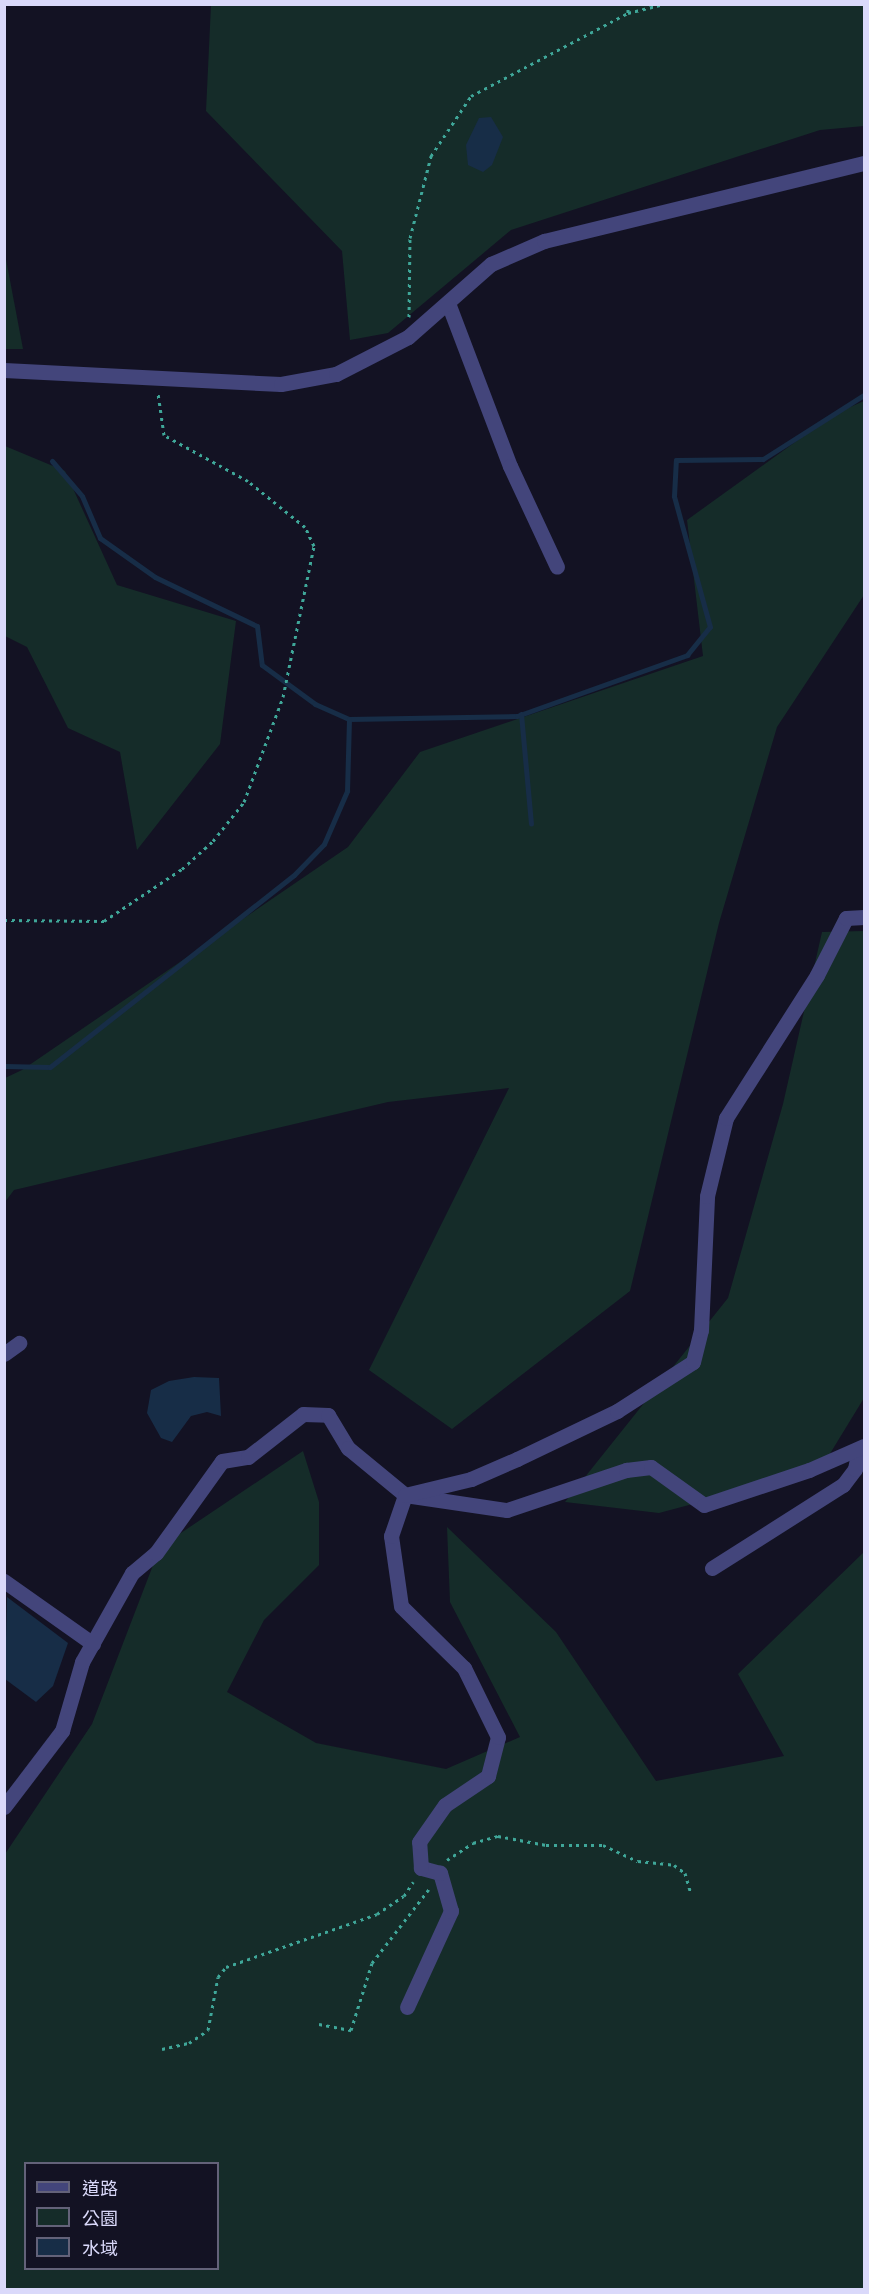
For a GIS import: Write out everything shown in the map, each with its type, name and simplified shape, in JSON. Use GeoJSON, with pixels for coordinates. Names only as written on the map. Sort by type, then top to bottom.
{"type":"FeatureCollection","features":[{"type":"Feature","properties":{"kind":"street"},"geometry":{"type":"LineString","coordinates":[[4,370],[157,380],[281,384],[336,374],[408,337],[491,264],[544,241],[864,163]]}},
{"type":"Feature","properties":{"kind":"street"},"geometry":{"type":"LineString","coordinates":[[448,303],[510,466],[557,567]]}},
{"type":"Feature","properties":{"kind":"street"},"geometry":{"type":"LineString","coordinates":[[405,1495],[471,1479],[517,1459],[617,1411],[693,1362],[701,1330],[708,1196],[726,1118],[817,975],[846,918],[864,917]]}},
{"type":"Feature","properties":{"kind":"street"},"geometry":{"type":"LineString","coordinates":[[4,1354],[19,1343]]}},
{"type":"Feature","properties":{"kind":"street"},"geometry":{"type":"LineString","coordinates":[[4,1808],[62,1731],[82,1662],[132,1573],[156,1552],[222,1461],[248,1457],[303,1414],[328,1415],[348,1448],[405,1495],[507,1510],[626,1470],[651,1467],[704,1505],[862,1448]]}},
{"type":"Feature","properties":{"kind":"street"},"geometry":{"type":"LineString","coordinates":[[712,1568],[843,1485],[855,1468],[862,1448]]}},
{"type":"Feature","properties":{"kind":"street"},"geometry":{"type":"LineString","coordinates":[[405,1495],[391,1536],[401,1606],[464,1668],[498,1737],[488,1776],[445,1805],[419,1842],[421,1868],[440,1873],[451,1911],[407,2007]]}},
{"type":"Feature","properties":{"kind":"street"},"geometry":{"type":"LineString","coordinates":[[4,1581],[93,1644]]}},
{"type":"Feature","properties":{"kind":"path"},"geometry":{"type":"LineString","coordinates":[[628,4],[628,13]]}},
{"type":"Feature","properties":{"kind":"path"},"geometry":{"type":"LineString","coordinates":[[408,337],[411,238],[428,166],[471,96],[628,13],[665,4]]}},
{"type":"Feature","properties":{"kind":"path"},"geometry":{"type":"LineString","coordinates":[[4,920],[104,921],[183,868],[213,841],[244,802],[283,697],[314,546],[305,527],[248,481],[164,435],[157,380]]}},
{"type":"Feature","properties":{"kind":"path"},"geometry":{"type":"LineString","coordinates":[[319,2024],[351,2030],[372,1963],[440,1873],[439,1866],[473,1843],[498,1836],[546,1845],[603,1845],[638,1861],[674,1865],[685,1873],[691,1894]]}},
{"type":"Feature","properties":{"kind":"path"},"geometry":{"type":"LineString","coordinates":[[162,2049],[189,2043],[208,2030],[218,1977],[226,1966],[377,1914],[404,1896],[421,1868]]}},
{"type":"Feature","properties":{"kind":"green space"},"geometry":{"type":"Polygon","coordinates":[[[211,5],[864,5],[864,126],[820,130],[511,230],[388,333],[350,340],[342,251],[206,111],[211,5]]]}},
{"type":"Feature","properties":{"kind":"green space"},"geometry":{"type":"Polygon","coordinates":[[[5,254],[23,349],[5,349],[5,254]]]}},
{"type":"Feature","properties":{"kind":"green space"},"geometry":{"type":"Polygon","coordinates":[[[864,401],[864,595],[777,727],[719,923],[630,1291],[452,1429],[369,1370],[509,1088],[388,1102],[14,1190],[5,1202],[5,1078],[22,1070],[348,847],[420,752],[703,656],[687,520],[834,414],[864,401]]]}},
{"type":"Feature","properties":{"kind":"green space"},"geometry":{"type":"Polygon","coordinates":[[[5,446],[65,471],[117,585],[236,621],[220,744],[137,850],[120,752],[68,728],[27,647],[5,636],[5,446]]]}},
{"type":"Feature","properties":{"kind":"green space"},"geometry":{"type":"Polygon","coordinates":[[[864,931],[864,1398],[820,1470],[659,1513],[565,1502],[728,1298],[783,1104],[822,932],[864,931]]]}},
{"type":"Feature","properties":{"kind":"green space"},"geometry":{"type":"Polygon","coordinates":[[[303,1451],[319,1502],[319,1565],[264,1620],[227,1692],[316,1743],[446,1769],[520,1737],[450,1602],[447,1527],[556,1632],[656,1781],[784,1756],[738,1674],[864,1552],[864,2289],[5,2290],[5,1854],[92,1724],[160,1547],[303,1451]]]}},
{"type":"Feature","properties":{"kind":"water"},"geometry":{"type":"Polygon","coordinates":[[[491,117],[503,137],[492,165],[483,172],[468,165],[466,145],[479,118],[491,117]]]}},
{"type":"Feature","properties":{"kind":"water"},"geometry":{"type":"Polygon","coordinates":[[[194,1377],[219,1378],[221,1416],[207,1412],[191,1416],[172,1442],[161,1438],[147,1413],[151,1390],[169,1381],[194,1377]]]}},
{"type":"Feature","properties":{"kind":"water"},"geometry":{"type":"Polygon","coordinates":[[[7,1597],[68,1643],[53,1686],[36,1702],[5,1679],[7,1597]]]}},
{"type":"Feature","properties":{"kind":"waterway"},"geometry":{"type":"LineString","coordinates":[[52,461],[82,496],[100,538],[155,577],[257,626],[262,665],[315,704],[349,719],[517,716],[687,655],[710,627],[674,496],[676,460],[763,459],[864,395]]}},
{"type":"Feature","properties":{"kind":"waterway"},"geometry":{"type":"LineString","coordinates":[[521,714],[531,824]]}},
{"type":"Feature","properties":{"kind":"waterway"},"geometry":{"type":"LineString","coordinates":[[4,1066],[50,1067],[294,875],[324,844],[347,791],[349,719]]}}]}
